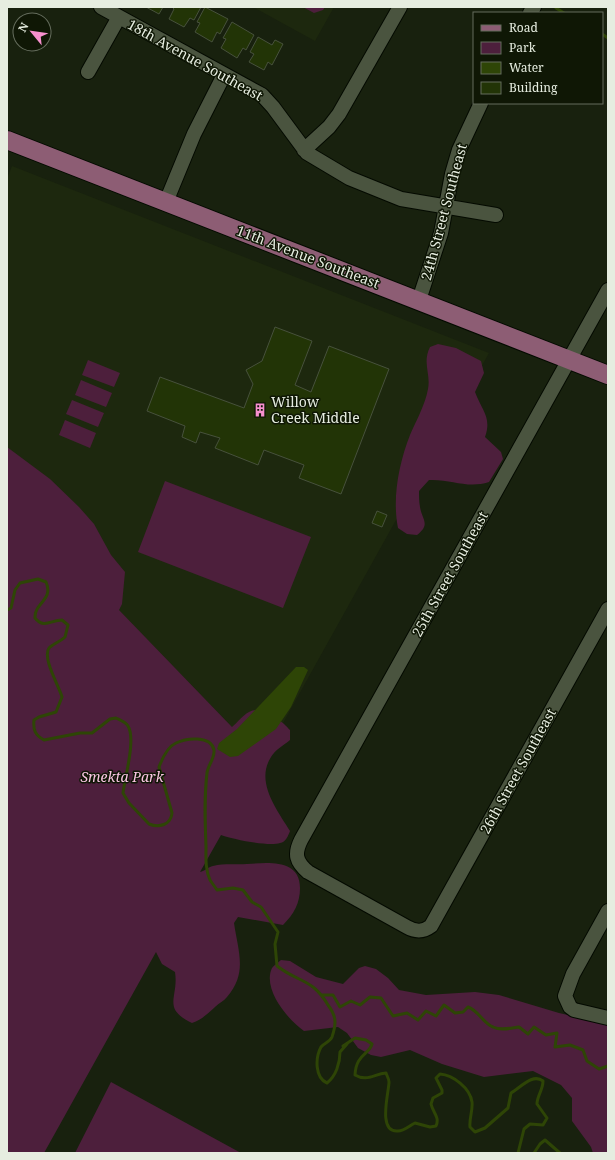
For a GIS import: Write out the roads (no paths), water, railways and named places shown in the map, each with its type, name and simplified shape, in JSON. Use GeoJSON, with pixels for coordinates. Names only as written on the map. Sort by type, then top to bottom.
{"type":"FeatureCollection","features":[{"type":"Feature","properties":{"kind":"main road","name":"11th Avenue Southeast"},"geometry":{"type":"LineString","coordinates":[[7,140],[608,375]]}},
{"type":"Feature","properties":{"kind":"street","name":"18th Avenue Southeast"},"geometry":{"type":"LineString","coordinates":[[101,7],[262,95],[269,101],[304,150],[330,168],[374,189],[401,198],[446,208],[496,215]]}},
{"type":"Feature","properties":{"kind":"street"},"geometry":{"type":"LineString","coordinates":[[304,150],[329,127],[344,108],[400,7]]}},
{"type":"Feature","properties":{"kind":"street"},"geometry":{"type":"LineString","coordinates":[[88,72],[119,17]]}},
{"type":"Feature","properties":{"kind":"street"},"geometry":{"type":"LineString","coordinates":[[166,202],[194,134],[224,75]]}},
{"type":"Feature","properties":{"kind":"street","name":"24th Street Southeast"},"geometry":{"type":"LineString","coordinates":[[419,300],[435,255],[459,150],[481,104]]}},
{"type":"Feature","properties":{"kind":"street","name":"25th Street Southeast"},"geometry":{"type":"LineString","coordinates":[[425,931],[418,931],[407,927],[308,872],[297,859],[296,853],[301,840],[608,290]]}},
{"type":"Feature","properties":{"kind":"street","name":"26th Street Southeast"},"geometry":{"type":"LineString","coordinates":[[425,931],[436,919],[608,609]]}},
{"type":"Feature","properties":{"kind":"street"},"geometry":{"type":"LineString","coordinates":[[608,911],[569,981],[565,996],[566,1002],[570,1007],[581,1013],[608,1018]]}},
{"type":"Feature","properties":{"kind":"water"},"geometry":{"type":"Polygon","coordinates":[[[296,667],[304,667],[308,670],[291,707],[276,729],[238,756],[230,757],[217,749],[219,743],[237,729],[296,667]]]}},
{"type":"Feature","properties":{"kind":"waterway"},"geometry":{"type":"LineString","coordinates":[[556,8],[562,12]]}},
{"type":"Feature","properties":{"kind":"waterway"},"geometry":{"type":"LineString","coordinates":[[603,35],[608,38]]}},
{"type":"Feature","properties":{"kind":"waterway"},"geometry":{"type":"LineString","coordinates":[[7,610],[11,608],[15,590],[20,583],[38,579],[46,582],[48,593],[37,609],[35,618],[41,623],[62,620],[68,625],[65,637],[49,648],[47,653],[49,665],[62,697],[56,712],[34,720],[35,732],[44,740],[80,733],[92,733],[110,719],[116,718],[126,723],[130,732],[131,740],[123,793],[129,803],[149,824],[157,826],[167,823],[172,813],[159,767],[167,750],[180,741],[192,739],[203,740],[212,745],[214,753],[207,773],[205,800],[206,863],[208,876],[217,890],[233,888],[243,890],[252,902],[261,907],[278,932],[275,944],[277,966],[311,985],[322,996],[332,1011],[335,1022],[332,1036],[331,1039],[321,1047],[317,1062],[320,1077],[327,1083],[330,1080],[338,1065],[340,1052],[347,1044],[343,1046],[355,1038],[366,1040],[372,1044],[368,1051],[360,1059],[355,1075],[367,1078],[386,1073],[389,1082],[386,1102],[386,1119],[388,1126],[392,1130],[402,1130],[415,1123],[430,1127],[436,1126],[437,1117],[431,1104],[433,1098],[442,1093],[436,1078],[440,1074],[450,1077],[460,1083],[468,1092],[472,1102],[470,1127],[475,1132],[485,1128],[508,1108],[511,1093],[523,1084],[531,1080],[539,1079],[543,1081],[543,1084],[537,1104],[547,1118],[543,1125],[530,1124],[524,1129],[518,1153]]}},
{"type":"Feature","properties":{"kind":"waterway"},"geometry":{"type":"LineString","coordinates":[[322,995],[333,995],[340,1007],[351,1001],[360,1005],[370,997],[381,998],[393,1016],[407,1013],[418,1020],[426,1011],[436,1016],[444,1005],[455,1013],[463,1012],[468,1007],[475,1011],[486,1023],[499,1029],[519,1027],[528,1034],[534,1027],[546,1035],[557,1033],[555,1047],[570,1045],[583,1050],[587,1061],[599,1069],[608,1066]]}},
{"type":"Feature","properties":{"kind":"waterway"},"geometry":{"type":"LineString","coordinates":[[534,1153],[540,1144],[545,1140],[560,1153]]}},
{"type":"Feature","properties":{"kind":"place","name":"Willow Creek Middle"},"geometry":{"type":"Point","coordinates":[260,410]}},
{"type":"Feature","properties":{"kind":"park label","name":"Smekta Park"},"geometry":{"type":"Point","coordinates":[122,777]}}]}
